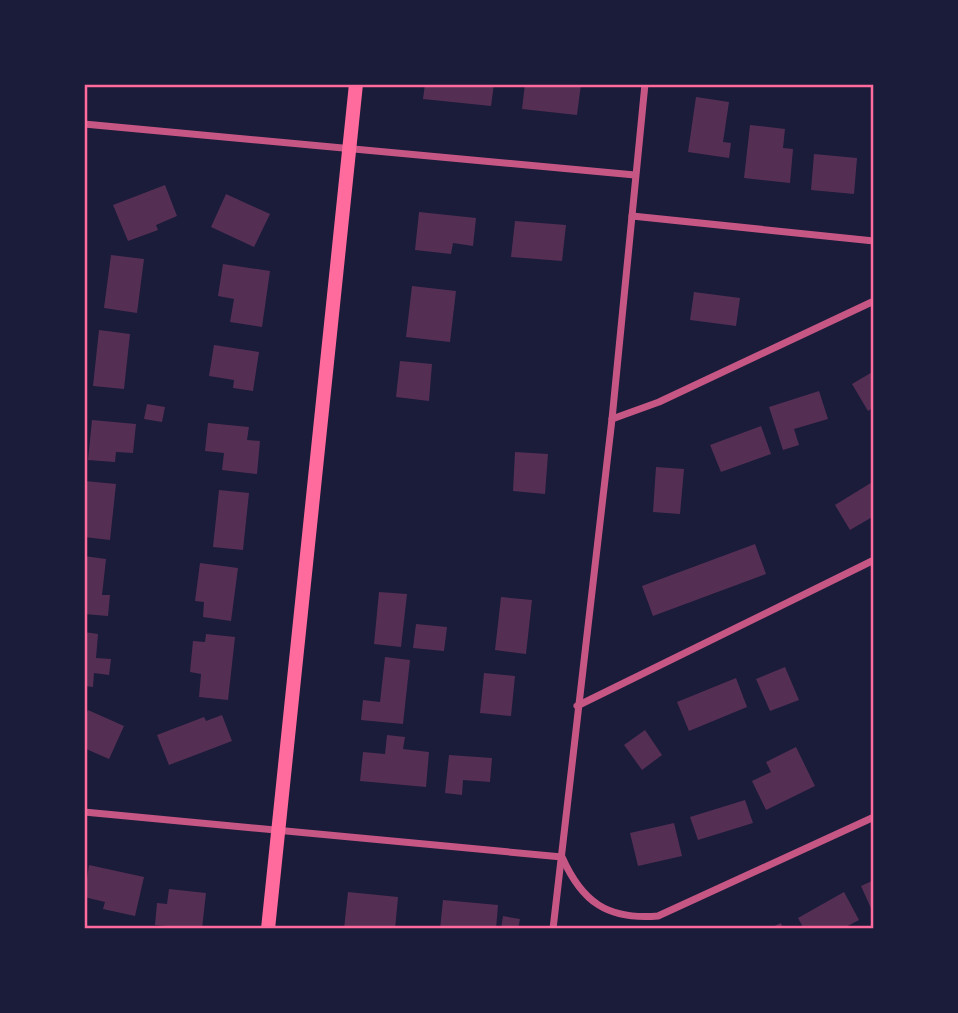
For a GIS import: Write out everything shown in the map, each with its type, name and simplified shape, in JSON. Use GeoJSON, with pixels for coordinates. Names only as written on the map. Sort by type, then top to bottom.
{"type":"FeatureCollection","features":[{"type":"Feature","properties":{"kind":"main road"},"geometry":{"type":"LineString","coordinates":[[268,929],[356,84]]}},
{"type":"Feature","properties":{"kind":"street"},"geometry":{"type":"LineString","coordinates":[[554,929],[577,706],[612,419],[645,84]]}},
{"type":"Feature","properties":{"kind":"street"},"geometry":{"type":"LineString","coordinates":[[84,124],[635,175]]}},
{"type":"Feature","properties":{"kind":"street"},"geometry":{"type":"LineString","coordinates":[[632,216],[874,241]]}},
{"type":"Feature","properties":{"kind":"street"},"geometry":{"type":"LineString","coordinates":[[612,419],[659,402],[874,301]]}},
{"type":"Feature","properties":{"kind":"street"},"geometry":{"type":"LineString","coordinates":[[577,706],[874,561]]}},
{"type":"Feature","properties":{"kind":"street"},"geometry":{"type":"LineString","coordinates":[[84,812],[562,857]]}},
{"type":"Feature","properties":{"kind":"street"},"geometry":{"type":"LineString","coordinates":[[562,857],[572,880],[594,904],[636,918],[658,916],[874,817]]}},
{"type":"Feature","properties":{"kind":"building"},"geometry":{"type":"Polygon","coordinates":[[[425,84],[494,84],[491,106],[423,99],[425,84]]]}},
{"type":"Feature","properties":{"kind":"building"},"geometry":{"type":"Polygon","coordinates":[[[525,84],[581,84],[577,115],[522,109],[525,84]]]}},
{"type":"Feature","properties":{"kind":"building"},"geometry":{"type":"Polygon","coordinates":[[[696,97],[729,102],[723,142],[731,143],[729,158],[688,152],[696,97]]]}},
{"type":"Feature","properties":{"kind":"building"},"geometry":{"type":"Polygon","coordinates":[[[750,125],[785,129],[783,148],[793,149],[790,183],[744,178],[750,125]]]}},
{"type":"Feature","properties":{"kind":"building"},"geometry":{"type":"Polygon","coordinates":[[[814,154],[857,158],[854,194],[811,190],[814,154]]]}},
{"type":"Feature","properties":{"kind":"building"},"geometry":{"type":"Polygon","coordinates":[[[165,185],[177,216],[156,225],[158,230],[128,241],[113,205],[165,185]]]}},
{"type":"Feature","properties":{"kind":"building"},"geometry":{"type":"Polygon","coordinates":[[[226,194],[270,214],[254,247],[211,227],[226,194]]]}},
{"type":"Feature","properties":{"kind":"building"},"geometry":{"type":"Polygon","coordinates":[[[419,212],[476,218],[473,246],[453,243],[451,254],[415,250],[419,212]]]}},
{"type":"Feature","properties":{"kind":"building"},"geometry":{"type":"Polygon","coordinates":[[[515,221],[566,225],[562,261],[511,257],[515,221]]]}},
{"type":"Feature","properties":{"kind":"building"},"geometry":{"type":"Polygon","coordinates":[[[111,255],[144,259],[137,313],[104,308],[111,255]]]}},
{"type":"Feature","properties":{"kind":"building"},"geometry":{"type":"Polygon","coordinates":[[[223,264],[270,271],[262,327],[230,322],[234,299],[218,296],[223,264]]]}},
{"type":"Feature","properties":{"kind":"building"},"geometry":{"type":"Polygon","coordinates":[[[412,286],[456,291],[450,342],[406,337],[412,286]]]}},
{"type":"Feature","properties":{"kind":"building"},"geometry":{"type":"Polygon","coordinates":[[[694,292],[740,298],[736,326],[690,320],[694,292]]]}},
{"type":"Feature","properties":{"kind":"building"},"geometry":{"type":"Polygon","coordinates":[[[99,330],[130,334],[124,389],[93,386],[99,330]]]}},
{"type":"Feature","properties":{"kind":"building"},"geometry":{"type":"Polygon","coordinates":[[[214,345],[259,352],[253,391],[233,388],[234,380],[209,376],[214,345]]]}},
{"type":"Feature","properties":{"kind":"building"},"geometry":{"type":"Polygon","coordinates":[[[400,361],[432,364],[429,401],[396,397],[400,361]]]}},
{"type":"Feature","properties":{"kind":"building"},"geometry":{"type":"Polygon","coordinates":[[[874,371],[874,407],[868,411],[852,384],[874,371]]]}},
{"type":"Feature","properties":{"kind":"building"},"geometry":{"type":"Polygon","coordinates":[[[819,391],[828,419],[794,429],[799,445],[783,450],[769,407],[819,391]]]}},
{"type":"Feature","properties":{"kind":"building"},"geometry":{"type":"Polygon","coordinates":[[[147,404],[165,407],[162,422],[144,419],[147,404]]]}},
{"type":"Feature","properties":{"kind":"building"},"geometry":{"type":"Polygon","coordinates":[[[92,420],[136,424],[133,453],[116,452],[115,462],[88,460],[92,420]]]}},
{"type":"Feature","properties":{"kind":"building"},"geometry":{"type":"Polygon","coordinates":[[[208,423],[249,427],[247,440],[260,441],[257,474],[222,470],[224,453],[205,451],[208,423]]]}},
{"type":"Feature","properties":{"kind":"building"},"geometry":{"type":"Polygon","coordinates":[[[761,426],[771,454],[721,472],[710,445],[761,426]]]}},
{"type":"Feature","properties":{"kind":"building"},"geometry":{"type":"Polygon","coordinates":[[[515,452],[548,454],[545,494],[513,491],[515,452]]]}},
{"type":"Feature","properties":{"kind":"building"},"geometry":{"type":"Polygon","coordinates":[[[656,467],[684,469],[680,514],[653,512],[656,467]]]}},
{"type":"Feature","properties":{"kind":"building"},"geometry":{"type":"Polygon","coordinates":[[[85,481],[116,484],[110,540],[84,537],[85,481]]]}},
{"type":"Feature","properties":{"kind":"building"},"geometry":{"type":"Polygon","coordinates":[[[874,481],[874,516],[850,530],[835,505],[874,481]]]}},
{"type":"Feature","properties":{"kind":"building"},"geometry":{"type":"Polygon","coordinates":[[[219,490],[249,493],[243,550],[213,547],[219,490]]]}},
{"type":"Feature","properties":{"kind":"building"},"geometry":{"type":"Polygon","coordinates":[[[755,544],[766,574],[653,616],[642,586],[755,544]]]}},
{"type":"Feature","properties":{"kind":"building"},"geometry":{"type":"Polygon","coordinates":[[[84,556],[106,559],[102,595],[110,595],[108,616],[84,614],[84,556]]]}},
{"type":"Feature","properties":{"kind":"building"},"geometry":{"type":"Polygon","coordinates":[[[200,563],[238,568],[231,621],[203,617],[204,602],[195,601],[200,563]]]}},
{"type":"Feature","properties":{"kind":"building"},"geometry":{"type":"Polygon","coordinates":[[[379,592],[407,594],[401,647],[374,644],[379,592]]]}},
{"type":"Feature","properties":{"kind":"building"},"geometry":{"type":"Polygon","coordinates":[[[501,597],[532,600],[526,654],[495,650],[501,597]]]}},
{"type":"Feature","properties":{"kind":"building"},"geometry":{"type":"Polygon","coordinates":[[[416,624],[447,627],[444,651],[413,648],[416,624]]]}},
{"type":"Feature","properties":{"kind":"building"},"geometry":{"type":"Polygon","coordinates":[[[84,632],[98,634],[96,658],[111,659],[109,675],[94,673],[93,687],[84,686],[84,632]]]}},
{"type":"Feature","properties":{"kind":"building"},"geometry":{"type":"Polygon","coordinates":[[[206,634],[235,637],[228,700],[199,697],[201,674],[190,672],[193,641],[205,642],[206,634]]]}},
{"type":"Feature","properties":{"kind":"building"},"geometry":{"type":"Polygon","coordinates":[[[385,657],[410,660],[403,724],[361,720],[363,700],[380,702],[385,657]]]}},
{"type":"Feature","properties":{"kind":"building"},"geometry":{"type":"Polygon","coordinates":[[[785,667],[799,700],[770,711],[756,679],[785,667]]]}},
{"type":"Feature","properties":{"kind":"building"},"geometry":{"type":"Polygon","coordinates":[[[484,673],[515,676],[511,716],[480,713],[484,673]]]}},
{"type":"Feature","properties":{"kind":"building"},"geometry":{"type":"Polygon","coordinates":[[[736,678],[747,707],[689,731],[677,702],[736,678]]]}},
{"type":"Feature","properties":{"kind":"building"},"geometry":{"type":"Polygon","coordinates":[[[88,710],[124,726],[109,759],[84,748],[84,718],[88,710]]]}},
{"type":"Feature","properties":{"kind":"building"},"geometry":{"type":"Polygon","coordinates":[[[222,715],[232,741],[169,765],[157,735],[204,717],[206,721],[222,715]]]}},
{"type":"Feature","properties":{"kind":"building"},"geometry":{"type":"Polygon","coordinates":[[[645,730],[662,755],[642,770],[624,745],[645,730]]]}},
{"type":"Feature","properties":{"kind":"building"},"geometry":{"type":"Polygon","coordinates":[[[387,735],[405,737],[403,749],[429,752],[426,787],[360,781],[363,752],[385,754],[387,735]]]}},
{"type":"Feature","properties":{"kind":"building"},"geometry":{"type":"Polygon","coordinates":[[[796,747],[815,786],[766,810],[752,781],[771,772],[766,762],[796,747]]]}},
{"type":"Feature","properties":{"kind":"building"},"geometry":{"type":"Polygon","coordinates":[[[449,755],[492,758],[490,782],[463,780],[462,795],[445,793],[449,755]]]}},
{"type":"Feature","properties":{"kind":"building"},"geometry":{"type":"Polygon","coordinates":[[[745,800],[753,823],[698,840],[690,817],[745,800]]]}},
{"type":"Feature","properties":{"kind":"building"},"geometry":{"type":"Polygon","coordinates":[[[674,823],[682,856],[638,866],[630,833],[674,823]]]}},
{"type":"Feature","properties":{"kind":"building"},"geometry":{"type":"Polygon","coordinates":[[[89,865],[144,877],[135,916],[103,909],[105,902],[84,897],[89,865]]]}},
{"type":"Feature","properties":{"kind":"building"},"geometry":{"type":"Polygon","coordinates":[[[874,880],[874,915],[861,886],[874,880]]]}},
{"type":"Feature","properties":{"kind":"building"},"geometry":{"type":"Polygon","coordinates":[[[169,889],[206,893],[202,929],[155,925],[157,903],[167,904],[169,889]]]}},
{"type":"Feature","properties":{"kind":"building"},"geometry":{"type":"Polygon","coordinates":[[[348,892],[398,897],[395,929],[344,929],[348,892]]]}},
{"type":"Feature","properties":{"kind":"building"},"geometry":{"type":"Polygon","coordinates":[[[844,892],[859,920],[842,929],[804,929],[798,918],[844,892]]]}},
{"type":"Feature","properties":{"kind":"building"},"geometry":{"type":"Polygon","coordinates":[[[443,900],[498,905],[496,929],[440,929],[443,900]]]}},
{"type":"Feature","properties":{"kind":"building"},"geometry":{"type":"Polygon","coordinates":[[[503,916],[520,919],[518,929],[501,929],[503,916]]]}},
{"type":"Feature","properties":{"kind":"building"},"geometry":{"type":"Polygon","coordinates":[[[781,923],[783,929],[768,929],[781,923]]]}}]}
